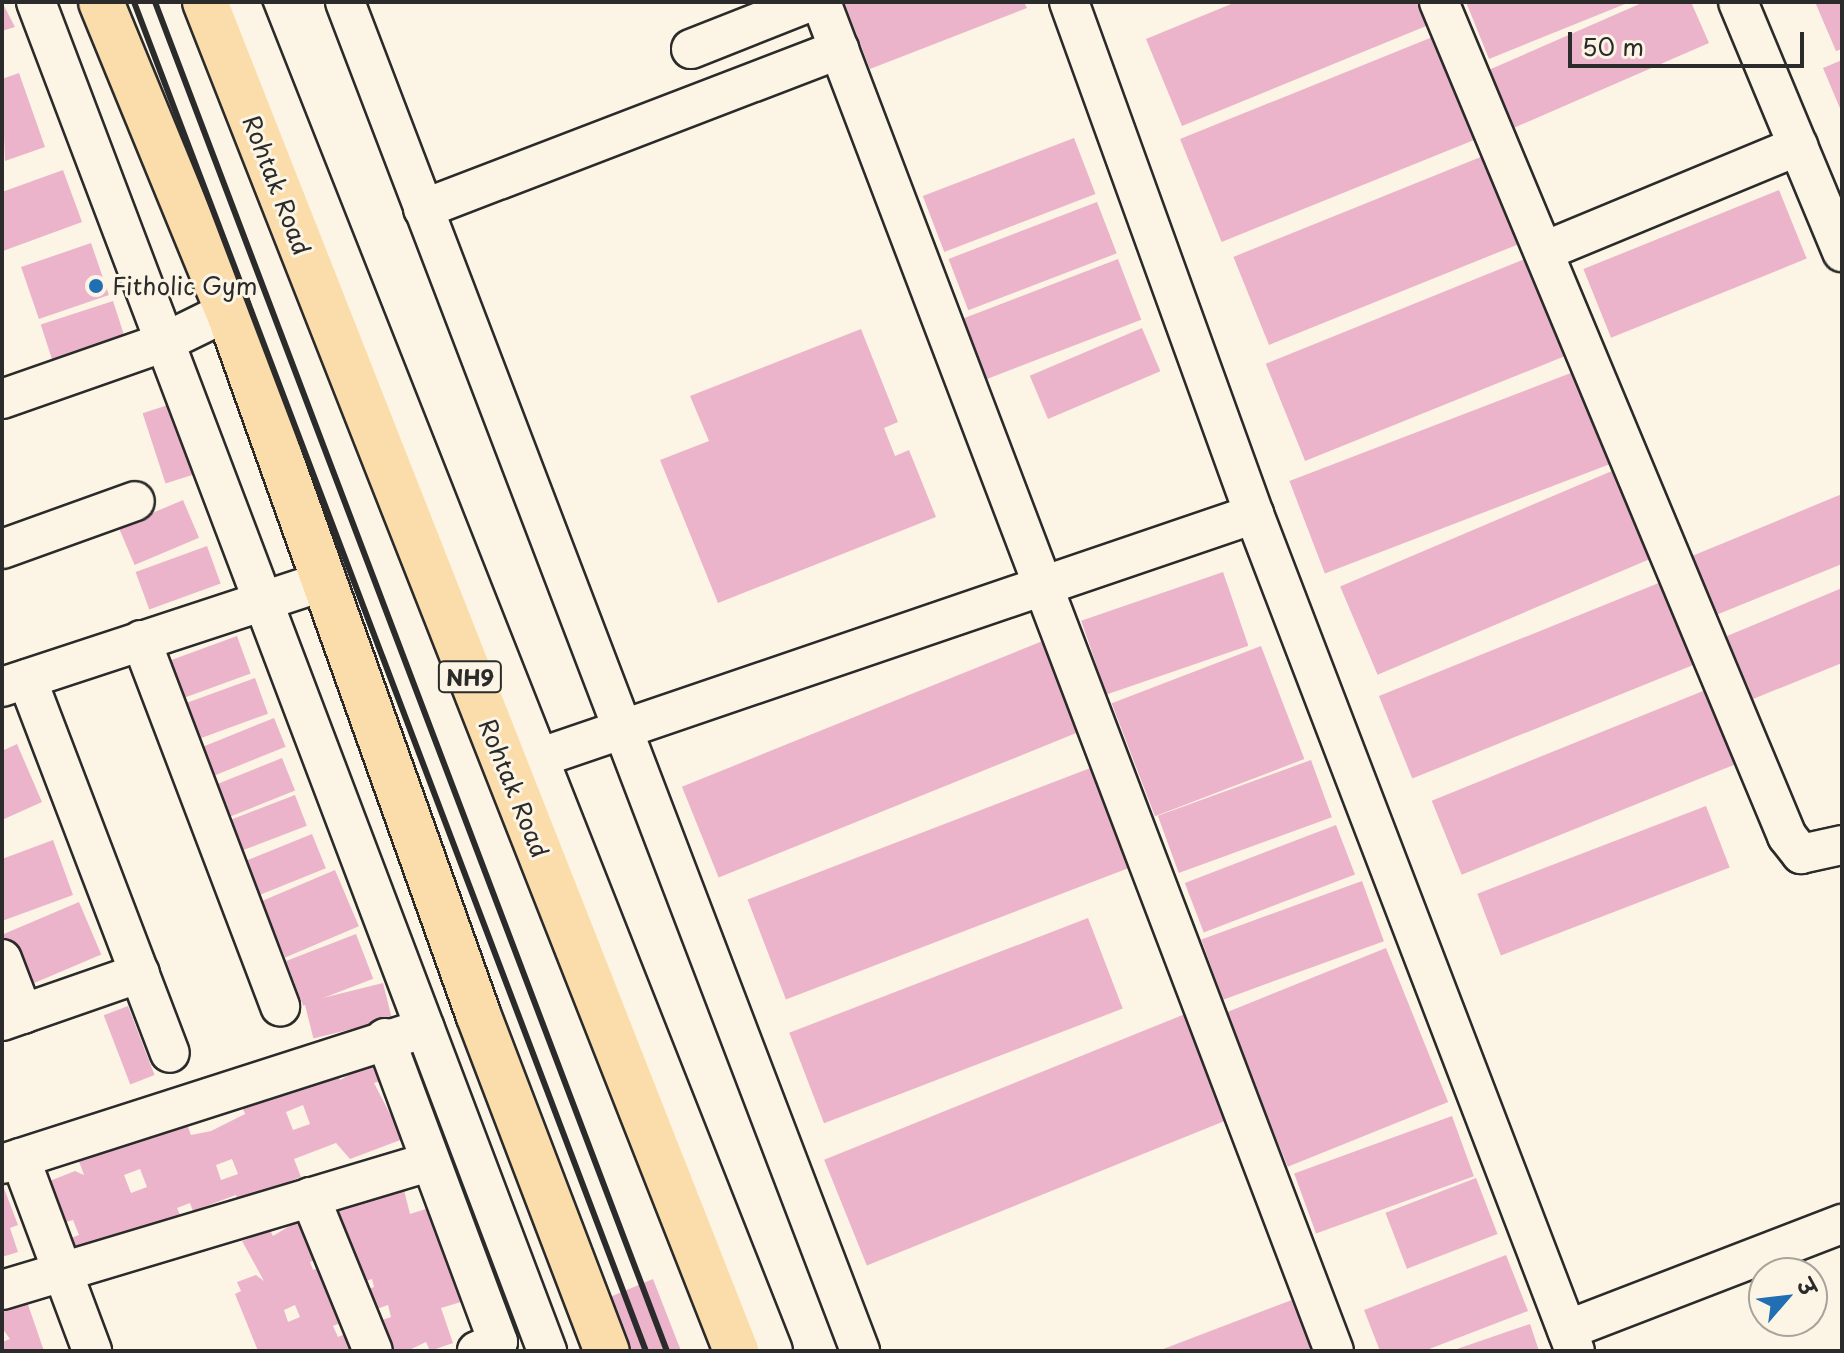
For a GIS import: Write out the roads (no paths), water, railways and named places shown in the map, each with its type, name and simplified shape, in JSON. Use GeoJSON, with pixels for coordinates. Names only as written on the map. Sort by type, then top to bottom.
{"type":"FeatureCollection","features":[{"type":"Feature","properties":{"kind":"highway"},"geometry":{"type":"LineString","coordinates":[[101,2],[228,311],[478,1014],[607,1351]]}},
{"type":"Feature","properties":{"kind":"highway","name":"Rohtak Road"},"geometry":{"type":"LineString","coordinates":[[205,2],[522,763],[736,1351]]}},
{"type":"Feature","properties":{"kind":"street"},"geometry":{"type":"LineString","coordinates":[[36,2],[547,1351]]}},
{"type":"Feature","properties":{"kind":"street"},"geometry":{"type":"LineString","coordinates":[[240,2],[349,266],[522,763],[773,1351]]}},
{"type":"Feature","properties":{"kind":"street"},"geometry":{"type":"LineString","coordinates":[[345,2],[618,730],[860,1351]]}},
{"type":"Feature","properties":{"kind":"street"},"geometry":{"type":"LineString","coordinates":[[691,49],[810,2]]}},
{"type":"Feature","properties":{"kind":"street"},"geometry":{"type":"LineString","coordinates":[[821,2],[1046,583],[1334,1351]]}},
{"type":"Feature","properties":{"kind":"street"},"geometry":{"type":"LineString","coordinates":[[1069,2],[1254,514],[1571,1340],[1842,1224]]}},
{"type":"Feature","properties":{"kind":"street"},"geometry":{"type":"LineString","coordinates":[[1439,2],[1547,250],[1787,836],[1801,854],[1842,845]]}},
{"type":"Feature","properties":{"kind":"street"},"geometry":{"type":"LineString","coordinates":[[1738,2],[1842,252]]}},
{"type":"Feature","properties":{"kind":"street"},"geometry":{"type":"LineString","coordinates":[[423,209],[839,49]]}},
{"type":"Feature","properties":{"kind":"street"},"geometry":{"type":"LineString","coordinates":[[1547,250],[1798,146]]}},
{"type":"Feature","properties":{"kind":"street"},"geometry":{"type":"LineString","coordinates":[[2,399],[165,342],[228,311]]}},
{"type":"Feature","properties":{"kind":"street"},"geometry":{"type":"LineString","coordinates":[[2,549],[135,501]]}},
{"type":"Feature","properties":{"kind":"street"},"geometry":{"type":"LineString","coordinates":[[522,763],[1254,514]]}},
{"type":"Feature","properties":{"kind":"street"},"geometry":{"type":"LineString","coordinates":[[170,1053],[140,973],[15,683],[261,599],[325,581]]}},
{"type":"Feature","properties":{"kind":"street"},"geometry":{"type":"LineString","coordinates":[[141,640],[280,1006]]}},
{"type":"Feature","properties":{"kind":"street"},"geometry":{"type":"LineString","coordinates":[[2,959],[12,1018],[140,973]]}},
{"type":"Feature","properties":{"kind":"street"},"geometry":{"type":"LineString","coordinates":[[92,1351],[62,1271],[11,1161],[385,1038],[425,1028]]}},
{"type":"Feature","properties":{"kind":"street"},"geometry":{"type":"LineString","coordinates":[[385,1038],[492,1348]]}},
{"type":"Feature","properties":{"kind":"street"},"geometry":{"type":"LineString","coordinates":[[2,1290],[428,1162]]}},
{"type":"Feature","properties":{"kind":"street"},"geometry":{"type":"LineString","coordinates":[[310,1197],[373,1351]]}},
{"type":"Feature","properties":{"kind":"railway"},"geometry":{"type":"LineString","coordinates":[[134,2],[646,1351]]}},
{"type":"Feature","properties":{"kind":"railway"},"geometry":{"type":"LineString","coordinates":[[155,2],[667,1351]]}},
{"type":"Feature","properties":{"kind":"place","name":"Fitholic Gym"},"geometry":{"type":"Point","coordinates":[96,286]}}]}
